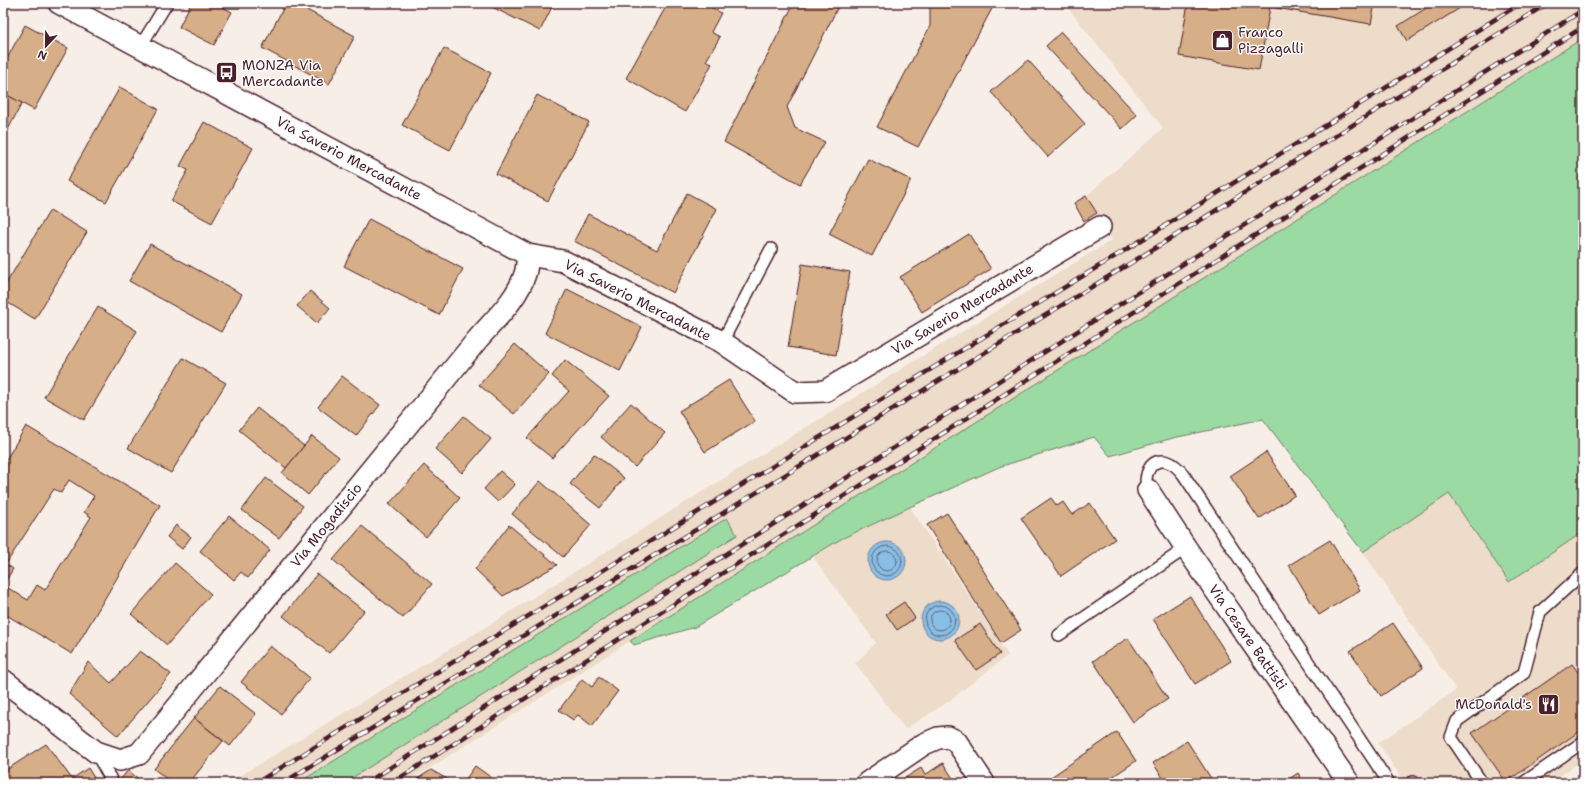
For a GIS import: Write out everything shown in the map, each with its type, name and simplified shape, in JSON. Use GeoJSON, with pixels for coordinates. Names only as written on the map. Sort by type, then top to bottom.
{"type":"FeatureCollection","features":[{"type":"Feature","properties":{"kind":"street","name":"Via Saverio Mercadante"},"geometry":{"type":"LineString","coordinates":[[59,3],[528,255],[563,261],[722,342],[795,392],[825,391],[1100,227]]}},
{"type":"Feature","properties":{"kind":"street","name":"Via Mogadiscio"},"geometry":{"type":"LineString","coordinates":[[3,680],[96,752],[120,760],[139,754],[472,345],[509,303],[525,274],[528,255]]}},
{"type":"Feature","properties":{"kind":"street","name":"Via Cesare Battisti"},"geometry":{"type":"LineString","coordinates":[[1148,490],[1186,548],[1349,783]]}},
{"type":"Feature","properties":{"kind":"street"},"geometry":{"type":"LineString","coordinates":[[867,783],[924,744],[938,738],[948,737],[956,741],[984,783]]}},
{"type":"Feature","properties":{"kind":"lane"},"geometry":{"type":"LineString","coordinates":[[140,47],[167,3]]}},
{"type":"Feature","properties":{"kind":"lane"},"geometry":{"type":"LineString","coordinates":[[722,342],[771,249]]}},
{"type":"Feature","properties":{"kind":"lane"},"geometry":{"type":"LineString","coordinates":[[1148,490],[1145,481],[1147,472],[1152,465],[1158,461],[1169,462],[1183,474],[1388,783]]}},
{"type":"Feature","properties":{"kind":"lane"},"geometry":{"type":"LineString","coordinates":[[1059,635],[1186,548]]}},
{"type":"Feature","properties":{"kind":"lane"},"geometry":{"type":"LineString","coordinates":[[1482,783],[1451,738],[1457,721],[1524,673],[1540,612],[1583,573]]}},
{"type":"Feature","properties":{"kind":"lane"},"geometry":{"type":"LineString","coordinates":[[1523,783],[1583,742]]}},
{"type":"Feature","properties":{"kind":"lane"},"geometry":{"type":"LineString","coordinates":[[96,752],[113,783]]}},
{"type":"Feature","properties":{"kind":"shaded area"},"geometry":{"type":"Polygon","coordinates":[[[1064,3],[1583,3],[1583,38],[406,783],[344,783],[737,535],[727,518],[300,783],[228,783],[489,625],[782,442],[1112,240],[1086,196],[1163,128],[1064,3]]]}},
{"type":"Feature","properties":{"kind":"shaded area"},"geometry":{"type":"Polygon","coordinates":[[[1449,494],[1509,582],[1583,532],[1583,760],[1549,783],[1405,783],[1378,743],[1456,690],[1363,552],[1449,494]]]}},
{"type":"Feature","properties":{"kind":"shaded area"},"geometry":{"type":"Polygon","coordinates":[[[910,507],[1008,655],[945,704],[905,729],[855,663],[876,643],[812,556],[841,539],[910,507]]]}},
{"type":"Feature","properties":{"kind":"green space"},"geometry":{"type":"Polygon","coordinates":[[[1583,38],[1583,532],[1509,582],[1449,494],[1363,552],[1263,419],[1173,438],[1110,456],[1094,437],[999,467],[841,539],[695,627],[634,645],[630,641],[1583,38]]]}},
{"type":"Feature","properties":{"kind":"green space"},"geometry":{"type":"Polygon","coordinates":[[[727,518],[737,535],[344,783],[298,783],[727,518]]]}},
{"type":"Feature","properties":{"kind":"water"},"geometry":{"type":"Polygon","coordinates":[[[883,542],[891,542],[901,547],[905,554],[905,568],[901,575],[891,580],[883,580],[873,575],[871,572],[868,565],[868,557],[873,547],[876,545],[883,542]]]}},
{"type":"Feature","properties":{"kind":"water"},"geometry":{"type":"Polygon","coordinates":[[[936,601],[944,601],[951,604],[956,609],[959,620],[956,631],[951,636],[944,639],[936,639],[929,636],[924,631],[921,624],[921,616],[924,609],[929,604],[936,601]]]}},
{"type":"Feature","properties":{"kind":"building"},"geometry":{"type":"Polygon","coordinates":[[[191,3],[215,3],[232,12],[214,45],[179,27],[191,3]]]}},
{"type":"Feature","properties":{"kind":"building"},"geometry":{"type":"Polygon","coordinates":[[[286,3],[294,3],[355,36],[329,84],[262,48],[286,3]]]}},
{"type":"Feature","properties":{"kind":"building"},"geometry":{"type":"Polygon","coordinates":[[[484,3],[554,3],[540,31],[484,3]]]}},
{"type":"Feature","properties":{"kind":"building"},"geometry":{"type":"Polygon","coordinates":[[[668,3],[704,3],[721,13],[711,32],[720,37],[706,61],[712,64],[685,112],[626,78],[668,3]]]}},
{"type":"Feature","properties":{"kind":"building"},"geometry":{"type":"Polygon","coordinates":[[[794,3],[840,3],[787,107],[795,128],[825,142],[800,184],[724,142],[794,3]]]}},
{"type":"Feature","properties":{"kind":"building"},"geometry":{"type":"Polygon","coordinates":[[[921,3],[995,3],[918,147],[877,127],[930,26],[930,8],[921,3]]]}},
{"type":"Feature","properties":{"kind":"building","name":"Franco Pizzagalli"},"geometry":{"type":"Polygon","coordinates":[[[1188,3],[1375,3],[1371,24],[1270,7],[1259,70],[1179,56],[1188,3]]]}},
{"type":"Feature","properties":{"kind":"building"},"geometry":{"type":"Polygon","coordinates":[[[1434,3],[1468,3],[1407,41],[1398,26],[1434,3]]]}},
{"type":"Feature","properties":{"kind":"building"},"geometry":{"type":"Polygon","coordinates":[[[25,25],[68,48],[34,110],[3,93],[3,66],[25,25]]]}},
{"type":"Feature","properties":{"kind":"building"},"geometry":{"type":"Polygon","coordinates":[[[1061,32],[1137,115],[1122,129],[1046,46],[1061,32]]]}},
{"type":"Feature","properties":{"kind":"building"},"geometry":{"type":"Polygon","coordinates":[[[444,48],[491,73],[450,150],[402,125],[444,48]]]}},
{"type":"Feature","properties":{"kind":"building"},"geometry":{"type":"Polygon","coordinates":[[[1028,60],[1085,124],[1048,157],[991,92],[1028,60]]]}},
{"type":"Feature","properties":{"kind":"building"},"geometry":{"type":"Polygon","coordinates":[[[120,87],[158,109],[106,202],[67,181],[120,87]]]}},
{"type":"Feature","properties":{"kind":"building"},"geometry":{"type":"Polygon","coordinates":[[[3,93],[22,103],[3,139],[3,93]]]}},
{"type":"Feature","properties":{"kind":"building"},"geometry":{"type":"Polygon","coordinates":[[[537,95],[589,122],[548,201],[496,174],[537,95]]]}},
{"type":"Feature","properties":{"kind":"building"},"geometry":{"type":"Polygon","coordinates":[[[204,122],[253,148],[212,223],[171,201],[188,170],[180,166],[204,122]]]}},
{"type":"Feature","properties":{"kind":"building"},"geometry":{"type":"Polygon","coordinates":[[[868,159],[911,180],[872,256],[829,234],[868,159]]]}},
{"type":"Feature","properties":{"kind":"building"},"geometry":{"type":"Polygon","coordinates":[[[687,193],[717,209],[673,293],[574,241],[588,214],[657,250],[687,193]]]}},
{"type":"Feature","properties":{"kind":"building"},"geometry":{"type":"Polygon","coordinates":[[[1086,196],[1097,213],[1084,221],[1074,203],[1086,196]]]}},
{"type":"Feature","properties":{"kind":"building"},"geometry":{"type":"Polygon","coordinates":[[[50,210],[87,232],[35,319],[3,300],[3,289],[50,210]]]}},
{"type":"Feature","properties":{"kind":"building"},"geometry":{"type":"Polygon","coordinates":[[[369,219],[463,269],[439,315],[344,266],[369,219]]]}},
{"type":"Feature","properties":{"kind":"building"},"geometry":{"type":"Polygon","coordinates":[[[969,234],[991,269],[922,312],[900,277],[969,234]]]}},
{"type":"Feature","properties":{"kind":"building"},"geometry":{"type":"Polygon","coordinates":[[[150,244],[242,294],[221,332],[129,281],[150,244]]]}},
{"type":"Feature","properties":{"kind":"building"},"geometry":{"type":"Polygon","coordinates":[[[802,264],[850,272],[836,355],[788,347],[802,264]]]}},
{"type":"Feature","properties":{"kind":"building"},"geometry":{"type":"Polygon","coordinates":[[[567,289],[642,327],[620,371],[545,333],[567,289]]]}},
{"type":"Feature","properties":{"kind":"building"},"geometry":{"type":"Polygon","coordinates":[[[310,291],[330,308],[317,323],[297,306],[310,291]]]}},
{"type":"Feature","properties":{"kind":"building"},"geometry":{"type":"Polygon","coordinates":[[[98,307],[137,331],[84,420],[44,397],[98,307]]]}},
{"type":"Feature","properties":{"kind":"building"},"geometry":{"type":"Polygon","coordinates":[[[515,344],[549,374],[514,414],[479,385],[515,344]]]}},
{"type":"Feature","properties":{"kind":"building"},"geometry":{"type":"Polygon","coordinates":[[[183,358],[226,383],[171,473],[128,448],[183,358]]]}},
{"type":"Feature","properties":{"kind":"building"},"geometry":{"type":"Polygon","coordinates":[[[565,360],[609,396],[552,458],[527,438],[569,391],[552,376],[565,360]]]}},
{"type":"Feature","properties":{"kind":"building"},"geometry":{"type":"Polygon","coordinates":[[[342,376],[380,405],[356,436],[318,407],[342,376]]]}},
{"type":"Feature","properties":{"kind":"building"},"geometry":{"type":"Polygon","coordinates":[[[729,380],[755,421],[705,452],[679,411],[729,380]]]}},
{"type":"Feature","properties":{"kind":"building"},"geometry":{"type":"Polygon","coordinates":[[[631,403],[665,433],[635,467],[601,437],[631,403]]]}},
{"type":"Feature","properties":{"kind":"building"},"geometry":{"type":"Polygon","coordinates":[[[257,408],[304,446],[286,468],[239,430],[257,408]]]}},
{"type":"Feature","properties":{"kind":"building"},"geometry":{"type":"Polygon","coordinates":[[[464,416],[491,439],[462,473],[435,449],[464,416]]]}},
{"type":"Feature","properties":{"kind":"building"},"geometry":{"type":"Polygon","coordinates":[[[26,426],[160,505],[72,654],[3,613],[3,585],[3,465],[26,426]],[[69,480],[61,493],[54,489],[6,564],[13,569],[3,585],[28,600],[37,585],[45,590],[91,517],[84,512],[94,496],[69,480]]]}},
{"type":"Feature","properties":{"kind":"building"},"geometry":{"type":"Polygon","coordinates":[[[312,436],[339,457],[308,495],[282,473],[312,436]]]}},
{"type":"Feature","properties":{"kind":"building"},"geometry":{"type":"Polygon","coordinates":[[[1266,452],[1295,495],[1259,519],[1230,476],[1266,452]]]}},
{"type":"Feature","properties":{"kind":"building"},"geometry":{"type":"Polygon","coordinates":[[[594,454],[624,478],[600,508],[570,484],[594,454]]]}},
{"type":"Feature","properties":{"kind":"building"},"geometry":{"type":"Polygon","coordinates":[[[424,465],[460,498],[426,537],[389,504],[424,465]]]}},
{"type":"Feature","properties":{"kind":"building"},"geometry":{"type":"Polygon","coordinates":[[[500,471],[515,484],[498,502],[484,489],[500,471]]]}},
{"type":"Feature","properties":{"kind":"building"},"geometry":{"type":"Polygon","coordinates":[[[266,478],[303,506],[279,538],[242,510],[266,478]]]}},
{"type":"Feature","properties":{"kind":"building"},"geometry":{"type":"Polygon","coordinates":[[[540,481],[591,525],[563,557],[512,514],[540,481]]]}},
{"type":"Feature","properties":{"kind":"building"},"geometry":{"type":"Polygon","coordinates":[[[1051,498],[1057,506],[1063,502],[1072,515],[1090,503],[1115,539],[1061,576],[1021,518],[1051,498]]]}},
{"type":"Feature","properties":{"kind":"building"},"geometry":{"type":"Polygon","coordinates":[[[947,513],[1021,630],[1001,643],[927,525],[947,513]]]}},
{"type":"Feature","properties":{"kind":"building"},"geometry":{"type":"Polygon","coordinates":[[[229,516],[270,550],[248,578],[241,572],[234,580],[200,551],[229,516]]]}},
{"type":"Feature","properties":{"kind":"building"},"geometry":{"type":"Polygon","coordinates":[[[176,525],[191,537],[182,549],[167,537],[176,525]]]}},
{"type":"Feature","properties":{"kind":"building"},"geometry":{"type":"Polygon","coordinates":[[[509,525],[557,565],[503,596],[475,569],[509,525]]]}},
{"type":"Feature","properties":{"kind":"building"},"geometry":{"type":"Polygon","coordinates":[[[362,526],[432,584],[403,618],[333,560],[362,526]]]}},
{"type":"Feature","properties":{"kind":"building"},"geometry":{"type":"Polygon","coordinates":[[[1330,540],[1360,590],[1319,615],[1289,565],[1330,540]]]}},
{"type":"Feature","properties":{"kind":"building"},"geometry":{"type":"Polygon","coordinates":[[[175,563],[211,594],[167,645],[131,614],[175,563]]]}},
{"type":"Feature","properties":{"kind":"building"},"geometry":{"type":"Polygon","coordinates":[[[317,574],[364,611],[329,653],[283,616],[317,574]]]}},
{"type":"Feature","properties":{"kind":"building"},"geometry":{"type":"Polygon","coordinates":[[[1190,596],[1231,661],[1195,684],[1153,619],[1190,596]]]}},
{"type":"Feature","properties":{"kind":"building"},"geometry":{"type":"Polygon","coordinates":[[[904,602],[915,618],[897,630],[886,614],[904,602]]]}},
{"type":"Feature","properties":{"kind":"building"},"geometry":{"type":"Polygon","coordinates":[[[1393,623],[1423,668],[1381,696],[1350,651],[1393,623]]]}},
{"type":"Feature","properties":{"kind":"building"},"geometry":{"type":"Polygon","coordinates":[[[980,624],[1000,654],[976,670],[955,640],[980,624]]]}},
{"type":"Feature","properties":{"kind":"building"},"geometry":{"type":"Polygon","coordinates":[[[1128,638],[1168,699],[1133,722],[1093,661],[1128,638]]]}},
{"type":"Feature","properties":{"kind":"building"},"geometry":{"type":"Polygon","coordinates":[[[270,646],[310,678],[281,714],[241,682],[270,646]]]}},
{"type":"Feature","properties":{"kind":"building"},"geometry":{"type":"Polygon","coordinates":[[[140,651],[171,674],[118,736],[69,694],[88,662],[111,683],[140,651]]]}},
{"type":"Feature","properties":{"kind":"building","name":"McDonald's"},"geometry":{"type":"Polygon","coordinates":[[[1572,664],[1583,679],[1583,729],[1506,782],[1472,733],[1572,664]]]}},
{"type":"Feature","properties":{"kind":"building"},"geometry":{"type":"Polygon","coordinates":[[[599,677],[618,691],[592,726],[578,715],[573,720],[559,710],[582,679],[592,687],[599,677]]]}},
{"type":"Feature","properties":{"kind":"building"},"geometry":{"type":"Polygon","coordinates":[[[220,686],[256,714],[230,746],[194,718],[220,686]]]}},
{"type":"Feature","properties":{"kind":"building"},"geometry":{"type":"Polygon","coordinates":[[[194,718],[223,741],[189,783],[172,783],[154,769],[194,718]]]}},
{"type":"Feature","properties":{"kind":"building"},"geometry":{"type":"Polygon","coordinates":[[[1117,732],[1136,761],[1103,783],[1055,783],[1051,777],[1117,732]]]}},
{"type":"Feature","properties":{"kind":"building"},"geometry":{"type":"Polygon","coordinates":[[[1187,741],[1214,783],[1166,783],[1153,763],[1187,741]]]}},
{"type":"Feature","properties":{"kind":"building"},"geometry":{"type":"Polygon","coordinates":[[[46,744],[72,779],[88,768],[97,783],[3,783],[3,772],[46,744]]]}},
{"type":"Feature","properties":{"kind":"building"},"geometry":{"type":"Polygon","coordinates":[[[943,763],[956,783],[897,783],[921,768],[925,775],[943,763]]]}},
{"type":"Feature","properties":{"kind":"building"},"geometry":{"type":"Polygon","coordinates":[[[475,766],[499,783],[463,783],[475,766]]]}},
{"type":"Feature","properties":{"kind":"building"},"geometry":{"type":"Polygon","coordinates":[[[128,770],[143,783],[118,783],[128,770]]]}},
{"type":"Feature","properties":{"kind":"building"},"geometry":{"type":"Polygon","coordinates":[[[431,770],[454,783],[411,783],[431,770]]]}},
{"type":"Feature","properties":{"kind":"building"},"geometry":{"type":"Polygon","coordinates":[[[1298,773],[1304,783],[1283,783],[1298,773]]]}},
{"type":"Feature","properties":{"kind":"railway"},"geometry":{"type":"LineString","coordinates":[[256,783],[1184,214],[1521,3]]}},
{"type":"Feature","properties":{"kind":"railway"},"geometry":{"type":"LineString","coordinates":[[283,783],[1191,226],[1548,3]]}},
{"type":"Feature","properties":{"kind":"railway"},"geometry":{"type":"LineString","coordinates":[[366,783],[1583,10]]}},
{"type":"Feature","properties":{"kind":"railway"},"geometry":{"type":"LineString","coordinates":[[392,783],[1583,27]]}},
{"type":"Feature","properties":{"kind":"place","name":"Franco Pizzagalli"},"geometry":{"type":"Point","coordinates":[1223,40]}},
{"type":"Feature","properties":{"kind":"place","name":"MONZA Via Mercadante"},"geometry":{"type":"Point","coordinates":[226,73]}},
{"type":"Feature","properties":{"kind":"place","name":"McDonald's"},"geometry":{"type":"Point","coordinates":[1548,704]}}]}
